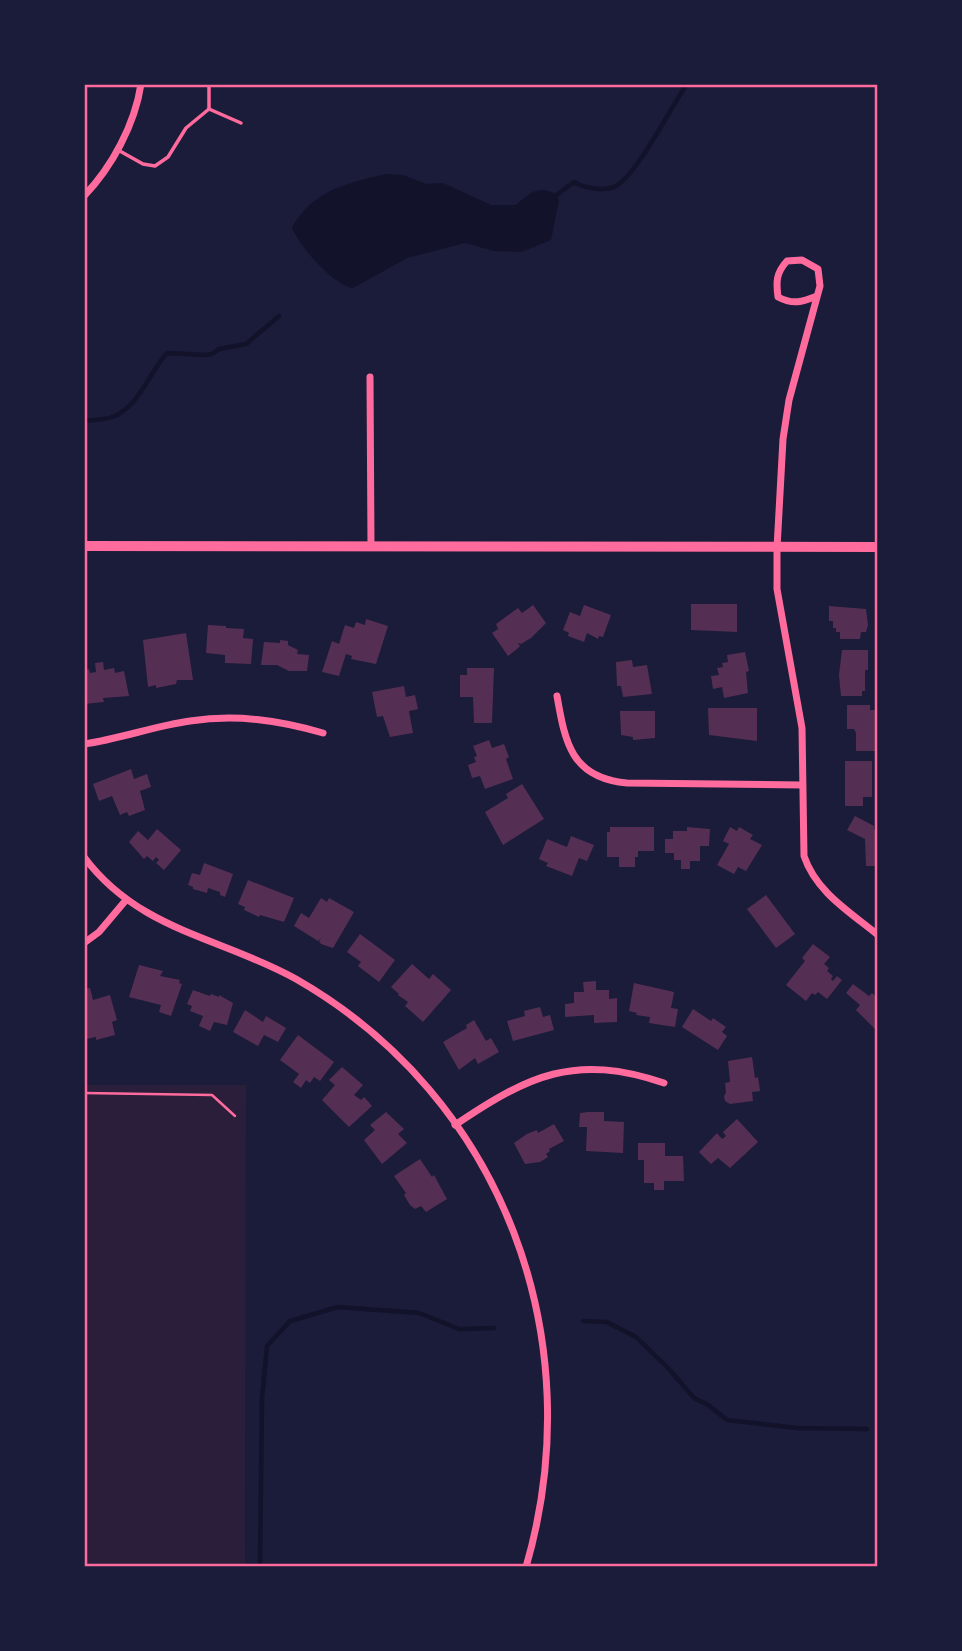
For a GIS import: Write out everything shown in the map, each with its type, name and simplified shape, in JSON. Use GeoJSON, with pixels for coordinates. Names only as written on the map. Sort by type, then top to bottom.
{"type":"FeatureCollection","features":[{"type":"Feature","properties":{"kind":"street"},"geometry":{"type":"LineString","coordinates":[[84,196],[117,150],[129,125],[141,84]]}},
{"type":"Feature","properties":{"kind":"street"},"geometry":{"type":"LineString","coordinates":[[817,296],[798,303],[789,303],[778,297],[778,270],[787,261],[802,260],[818,269],[820,286],[789,400],[783,439],[777,589],[801,716],[804,856],[809,870],[827,893],[878,935]]}},
{"type":"Feature","properties":{"kind":"street"},"geometry":{"type":"LineString","coordinates":[[370,377],[371,547]]}},
{"type":"Feature","properties":{"kind":"street"},"geometry":{"type":"LineString","coordinates":[[84,546],[878,548]]}},
{"type":"Feature","properties":{"kind":"street"},"geometry":{"type":"LineString","coordinates":[[557,696],[562,731],[568,746],[577,760],[603,778],[627,783],[802,785]]}},
{"type":"Feature","properties":{"kind":"street"},"geometry":{"type":"LineString","coordinates":[[84,744],[188,721],[220,718],[283,722],[323,733]]}},
{"type":"Feature","properties":{"kind":"street"},"geometry":{"type":"LineString","coordinates":[[84,857],[126,900],[170,926],[258,959],[296,979],[364,1026],[397,1055],[429,1090],[489,1178],[509,1218],[524,1261],[536,1301],[544,1345],[549,1438],[543,1496],[526,1567]]}},
{"type":"Feature","properties":{"kind":"street"},"geometry":{"type":"LineString","coordinates":[[84,943],[99,932],[126,900]]}},
{"type":"Feature","properties":{"kind":"street"},"geometry":{"type":"LineString","coordinates":[[455,1125],[514,1087],[562,1072],[614,1070],[664,1083]]}},
{"type":"Feature","properties":{"kind":"lane"},"geometry":{"type":"LineString","coordinates":[[209,84],[209,109]]}},
{"type":"Feature","properties":{"kind":"lane"},"geometry":{"type":"LineString","coordinates":[[117,150],[144,164],[155,166],[168,157],[186,128],[209,109]]}},
{"type":"Feature","properties":{"kind":"lane"},"geometry":{"type":"LineString","coordinates":[[209,109],[241,123]]}},
{"type":"Feature","properties":{"kind":"path"},"geometry":{"type":"LineString","coordinates":[[84,1093],[212,1095],[234,1116]]}},
{"type":"Feature","properties":{"kind":"shaded area"},"geometry":{"type":"Polygon","coordinates":[[[386,174],[403,175],[426,184],[443,183],[491,205],[516,205],[535,191],[551,192],[557,195],[559,200],[551,240],[521,252],[494,251],[465,243],[407,258],[353,288],[345,285],[317,263],[301,244],[292,227],[301,214],[321,196],[344,185],[386,174]]]}},
{"type":"Feature","properties":{"kind":"shaded area"},"geometry":{"type":"Polygon","coordinates":[[[84,1085],[246,1085],[245,1567],[84,1567],[84,1085]]]}},
{"type":"Feature","properties":{"kind":"building"},"geometry":{"type":"Polygon","coordinates":[[[691,604],[737,604],[737,632],[691,630],[691,604]]]}},
{"type":"Feature","properties":{"kind":"building"},"geometry":{"type":"Polygon","coordinates":[[[533,605],[546,623],[531,638],[518,643],[520,646],[508,656],[492,633],[498,629],[496,624],[518,608],[522,613],[533,605]]]}},
{"type":"Feature","properties":{"kind":"building"},"geometry":{"type":"Polygon","coordinates":[[[584,605],[611,615],[603,637],[599,636],[598,639],[587,633],[584,642],[568,636],[569,633],[563,630],[570,612],[580,616],[584,605]]]}},
{"type":"Feature","properties":{"kind":"building"},"geometry":{"type":"Polygon","coordinates":[[[829,606],[866,609],[868,625],[866,632],[861,632],[860,639],[840,639],[840,632],[833,628],[833,621],[829,621],[829,606]]]}},
{"type":"Feature","properties":{"kind":"building"},"geometry":{"type":"Polygon","coordinates":[[[366,619],[388,626],[376,664],[351,659],[352,656],[346,654],[339,676],[322,672],[332,641],[339,644],[345,625],[354,628],[356,622],[365,625],[366,619]]]}},
{"type":"Feature","properties":{"kind":"building"},"geometry":{"type":"Polygon","coordinates":[[[208,625],[244,629],[243,638],[253,639],[251,664],[225,663],[225,655],[206,653],[208,625]]]}},
{"type":"Feature","properties":{"kind":"building"},"geometry":{"type":"Polygon","coordinates":[[[186,633],[193,680],[177,680],[176,684],[148,687],[143,640],[186,633]]]}},
{"type":"Feature","properties":{"kind":"building"},"geometry":{"type":"Polygon","coordinates":[[[280,640],[288,641],[288,645],[298,650],[297,654],[309,655],[307,671],[289,671],[277,665],[261,665],[264,642],[280,643],[280,640]]]}},
{"type":"Feature","properties":{"kind":"building"},"geometry":{"type":"Polygon","coordinates":[[[842,650],[868,650],[868,670],[865,670],[865,691],[862,691],[862,696],[841,696],[839,675],[842,650]]]}},
{"type":"Feature","properties":{"kind":"building"},"geometry":{"type":"Polygon","coordinates":[[[745,652],[749,671],[746,672],[748,693],[724,698],[722,687],[713,689],[711,676],[719,675],[717,668],[728,662],[727,655],[745,652]]]}},
{"type":"Feature","properties":{"kind":"building"},"geometry":{"type":"Polygon","coordinates":[[[632,660],[633,667],[647,665],[652,694],[623,697],[621,686],[617,686],[616,662],[632,660]]]}},
{"type":"Feature","properties":{"kind":"building"},"geometry":{"type":"Polygon","coordinates":[[[103,662],[104,670],[114,668],[115,673],[124,671],[129,696],[103,698],[104,702],[84,704],[84,670],[96,672],[95,663],[103,662]]]}},
{"type":"Feature","properties":{"kind":"building"},"geometry":{"type":"Polygon","coordinates":[[[467,668],[494,668],[492,723],[474,723],[473,697],[460,697],[460,675],[467,675],[467,668]]]}},
{"type":"Feature","properties":{"kind":"building"},"geometry":{"type":"Polygon","coordinates":[[[404,686],[406,697],[415,695],[418,709],[409,711],[413,733],[390,737],[383,716],[377,717],[372,692],[404,686]]]}},
{"type":"Feature","properties":{"kind":"building"},"geometry":{"type":"Polygon","coordinates":[[[847,705],[870,705],[870,710],[878,710],[878,751],[856,751],[856,733],[854,729],[847,729],[847,705]]]}},
{"type":"Feature","properties":{"kind":"building"},"geometry":{"type":"Polygon","coordinates":[[[708,708],[757,708],[757,741],[709,735],[708,708]]]}},
{"type":"Feature","properties":{"kind":"building"},"geometry":{"type":"Polygon","coordinates":[[[620,711],[655,711],[655,738],[633,740],[633,737],[621,735],[620,711]]]}},
{"type":"Feature","properties":{"kind":"building"},"geometry":{"type":"Polygon","coordinates":[[[489,740],[492,748],[504,744],[513,779],[485,789],[480,776],[472,778],[468,765],[476,762],[473,746],[489,740]]]}},
{"type":"Feature","properties":{"kind":"building"},"geometry":{"type":"Polygon","coordinates":[[[845,761],[872,761],[872,797],[863,797],[863,806],[845,806],[845,761]]]}},
{"type":"Feature","properties":{"kind":"building"},"geometry":{"type":"Polygon","coordinates":[[[131,769],[134,779],[147,774],[151,787],[140,791],[145,810],[129,816],[127,812],[120,815],[112,796],[99,801],[93,784],[131,769]]]}},
{"type":"Feature","properties":{"kind":"building"},"geometry":{"type":"Polygon","coordinates":[[[522,784],[544,819],[503,845],[485,812],[508,798],[506,794],[522,784]]]}},
{"type":"Feature","properties":{"kind":"building"},"geometry":{"type":"Polygon","coordinates":[[[855,816],[878,830],[878,866],[866,866],[865,839],[847,830],[855,816]]]}},
{"type":"Feature","properties":{"kind":"building"},"geometry":{"type":"Polygon","coordinates":[[[610,827],[654,827],[654,851],[638,851],[635,867],[619,867],[619,857],[607,857],[607,832],[610,832],[610,827]]]}},
{"type":"Feature","properties":{"kind":"building"},"geometry":{"type":"Polygon","coordinates":[[[687,827],[710,829],[709,846],[700,846],[700,861],[690,861],[690,869],[681,869],[681,860],[674,860],[674,853],[665,853],[665,839],[673,839],[673,831],[687,831],[687,827]]]}},
{"type":"Feature","properties":{"kind":"building"},"geometry":{"type":"Polygon","coordinates":[[[730,827],[737,831],[739,827],[753,835],[750,839],[762,845],[746,871],[738,867],[734,874],[717,865],[729,844],[723,841],[730,827]]]}},
{"type":"Feature","properties":{"kind":"building"},"geometry":{"type":"Polygon","coordinates":[[[157,829],[181,850],[164,870],[156,863],[159,860],[156,857],[153,861],[147,856],[144,859],[129,842],[138,831],[148,840],[157,829]]]}},
{"type":"Feature","properties":{"kind":"building"},"geometry":{"type":"Polygon","coordinates":[[[571,836],[594,845],[587,861],[579,858],[572,876],[546,866],[548,863],[539,859],[547,839],[567,847],[571,836]]]}},
{"type":"Feature","properties":{"kind":"building"},"geometry":{"type":"Polygon","coordinates":[[[204,863],[233,874],[225,897],[208,888],[207,893],[188,885],[192,873],[200,875],[204,863]]]}},
{"type":"Feature","properties":{"kind":"building"},"geometry":{"type":"Polygon","coordinates":[[[248,880],[294,898],[284,922],[260,915],[259,917],[238,904],[248,880]]]}},
{"type":"Feature","properties":{"kind":"building"},"geometry":{"type":"Polygon","coordinates":[[[766,895],[795,934],[776,948],[747,909],[766,895]]]}},
{"type":"Feature","properties":{"kind":"building"},"geometry":{"type":"Polygon","coordinates":[[[321,898],[327,902],[329,898],[354,912],[333,948],[321,944],[319,941],[322,937],[318,941],[294,926],[301,913],[309,918],[321,898]]]}},
{"type":"Feature","properties":{"kind":"building"},"geometry":{"type":"Polygon","coordinates":[[[360,934],[395,960],[379,982],[358,966],[361,962],[347,952],[360,934]]]}},
{"type":"Feature","properties":{"kind":"building"},"geometry":{"type":"Polygon","coordinates":[[[813,944],[830,957],[824,964],[833,976],[831,979],[833,981],[837,976],[842,980],[827,999],[818,992],[815,995],[812,993],[806,1001],[786,985],[805,961],[802,958],[813,944]]]}},
{"type":"Feature","properties":{"kind":"building"},"geometry":{"type":"Polygon","coordinates":[[[412,964],[429,979],[433,974],[451,990],[423,1022],[405,1006],[408,1002],[391,987],[412,964]]]}},
{"type":"Feature","properties":{"kind":"building"},"geometry":{"type":"Polygon","coordinates":[[[139,965],[163,971],[160,976],[180,980],[179,983],[182,984],[171,1016],[159,1012],[161,1005],[129,997],[139,965]]]}},
{"type":"Feature","properties":{"kind":"building"},"geometry":{"type":"Polygon","coordinates":[[[596,981],[596,990],[609,990],[609,999],[617,998],[617,1022],[594,1023],[594,1015],[565,1017],[565,1004],[574,1003],[574,992],[584,992],[583,982],[596,981]]]}},
{"type":"Feature","properties":{"kind":"building"},"geometry":{"type":"Polygon","coordinates":[[[634,983],[674,992],[671,1008],[678,1009],[675,1027],[649,1023],[650,1017],[629,1011],[634,983]]]}},
{"type":"Feature","properties":{"kind":"building"},"geometry":{"type":"Polygon","coordinates":[[[853,984],[869,996],[872,993],[878,998],[878,1032],[856,1010],[860,1005],[846,993],[853,984]]]}},
{"type":"Feature","properties":{"kind":"building"},"geometry":{"type":"Polygon","coordinates":[[[90,988],[93,1000],[110,995],[117,1020],[112,1022],[115,1035],[96,1040],[96,1037],[86,1039],[84,989],[90,988]]]}},
{"type":"Feature","properties":{"kind":"building"},"geometry":{"type":"Polygon","coordinates":[[[193,990],[210,996],[219,995],[233,1003],[227,1025],[214,1022],[210,1031],[199,1026],[203,1016],[190,1011],[192,1006],[187,1004],[193,990]]]}},
{"type":"Feature","properties":{"kind":"building"},"geometry":{"type":"Polygon","coordinates":[[[540,1007],[543,1017],[550,1015],[554,1030],[513,1041],[507,1021],[525,1016],[524,1011],[540,1007]]]}},
{"type":"Feature","properties":{"kind":"building"},"geometry":{"type":"Polygon","coordinates":[[[693,1009],[726,1027],[722,1032],[727,1036],[718,1050],[682,1027],[693,1009]]]}},
{"type":"Feature","properties":{"kind":"building"},"geometry":{"type":"Polygon","coordinates":[[[245,1010],[263,1022],[266,1016],[286,1028],[278,1042],[264,1035],[258,1046],[233,1032],[245,1010]]]}},
{"type":"Feature","properties":{"kind":"building"},"geometry":{"type":"Polygon","coordinates":[[[474,1020],[486,1041],[491,1038],[499,1052],[478,1064],[475,1058],[459,1070],[443,1042],[467,1028],[466,1025],[474,1020]]]}},
{"type":"Feature","properties":{"kind":"building"},"geometry":{"type":"Polygon","coordinates":[[[298,1035],[334,1062],[320,1081],[314,1077],[310,1083],[306,1080],[301,1088],[293,1082],[299,1074],[280,1060],[298,1035]]]}},
{"type":"Feature","properties":{"kind":"building"},"geometry":{"type":"Polygon","coordinates":[[[752,1057],[760,1091],[752,1092],[753,1101],[730,1104],[725,1101],[724,1096],[725,1083],[730,1082],[728,1061],[752,1057]]]}},
{"type":"Feature","properties":{"kind":"building"},"geometry":{"type":"Polygon","coordinates":[[[342,1067],[363,1085],[354,1095],[361,1100],[364,1097],[372,1106],[349,1127],[322,1100],[335,1085],[329,1080],[342,1067]]]}},
{"type":"Feature","properties":{"kind":"building"},"geometry":{"type":"Polygon","coordinates":[[[386,1112],[404,1129],[398,1134],[407,1143],[382,1164],[364,1140],[375,1130],[370,1125],[386,1112]]]}},
{"type":"Feature","properties":{"kind":"building"},"geometry":{"type":"Polygon","coordinates":[[[604,1112],[604,1121],[624,1122],[623,1153],[586,1151],[587,1127],[579,1127],[580,1113],[604,1112]]]}},
{"type":"Feature","properties":{"kind":"building"},"geometry":{"type":"Polygon","coordinates":[[[737,1119],[758,1142],[730,1168],[718,1158],[711,1164],[699,1152],[717,1133],[722,1139],[726,1136],[723,1132],[737,1119]]]}},
{"type":"Feature","properties":{"kind":"building"},"geometry":{"type":"Polygon","coordinates":[[[554,1124],[564,1141],[549,1149],[546,1154],[548,1157],[540,1162],[525,1164],[514,1143],[527,1134],[537,1130],[538,1133],[554,1124]]]}},
{"type":"Feature","properties":{"kind":"building"},"geometry":{"type":"Polygon","coordinates":[[[638,1143],[665,1143],[665,1156],[683,1156],[684,1181],[664,1181],[664,1190],[654,1190],[654,1183],[644,1183],[644,1160],[638,1160],[638,1143]]]}},
{"type":"Feature","properties":{"kind":"building"},"geometry":{"type":"Polygon","coordinates":[[[420,1159],[432,1177],[434,1175],[447,1199],[426,1212],[421,1206],[415,1209],[410,1205],[404,1195],[406,1193],[394,1176],[420,1159]]]}},
{"type":"Feature","properties":{"kind":"waterway"},"geometry":{"type":"LineString","coordinates":[[554,197],[574,182],[606,189],[625,179],[644,154],[687,84]]}},
{"type":"Feature","properties":{"kind":"waterway"},"geometry":{"type":"LineString","coordinates":[[84,421],[121,413],[136,398],[167,353],[205,355],[219,349],[246,344],[279,316]]}},
{"type":"Feature","properties":{"kind":"waterway"},"geometry":{"type":"LineString","coordinates":[[260,1567],[262,1398],[267,1346],[290,1321],[338,1307],[419,1313],[459,1329],[494,1328]]}},
{"type":"Feature","properties":{"kind":"waterway"},"geometry":{"type":"LineString","coordinates":[[583,1321],[607,1322],[636,1337],[694,1398],[727,1420],[797,1428],[867,1429]]}}]}
